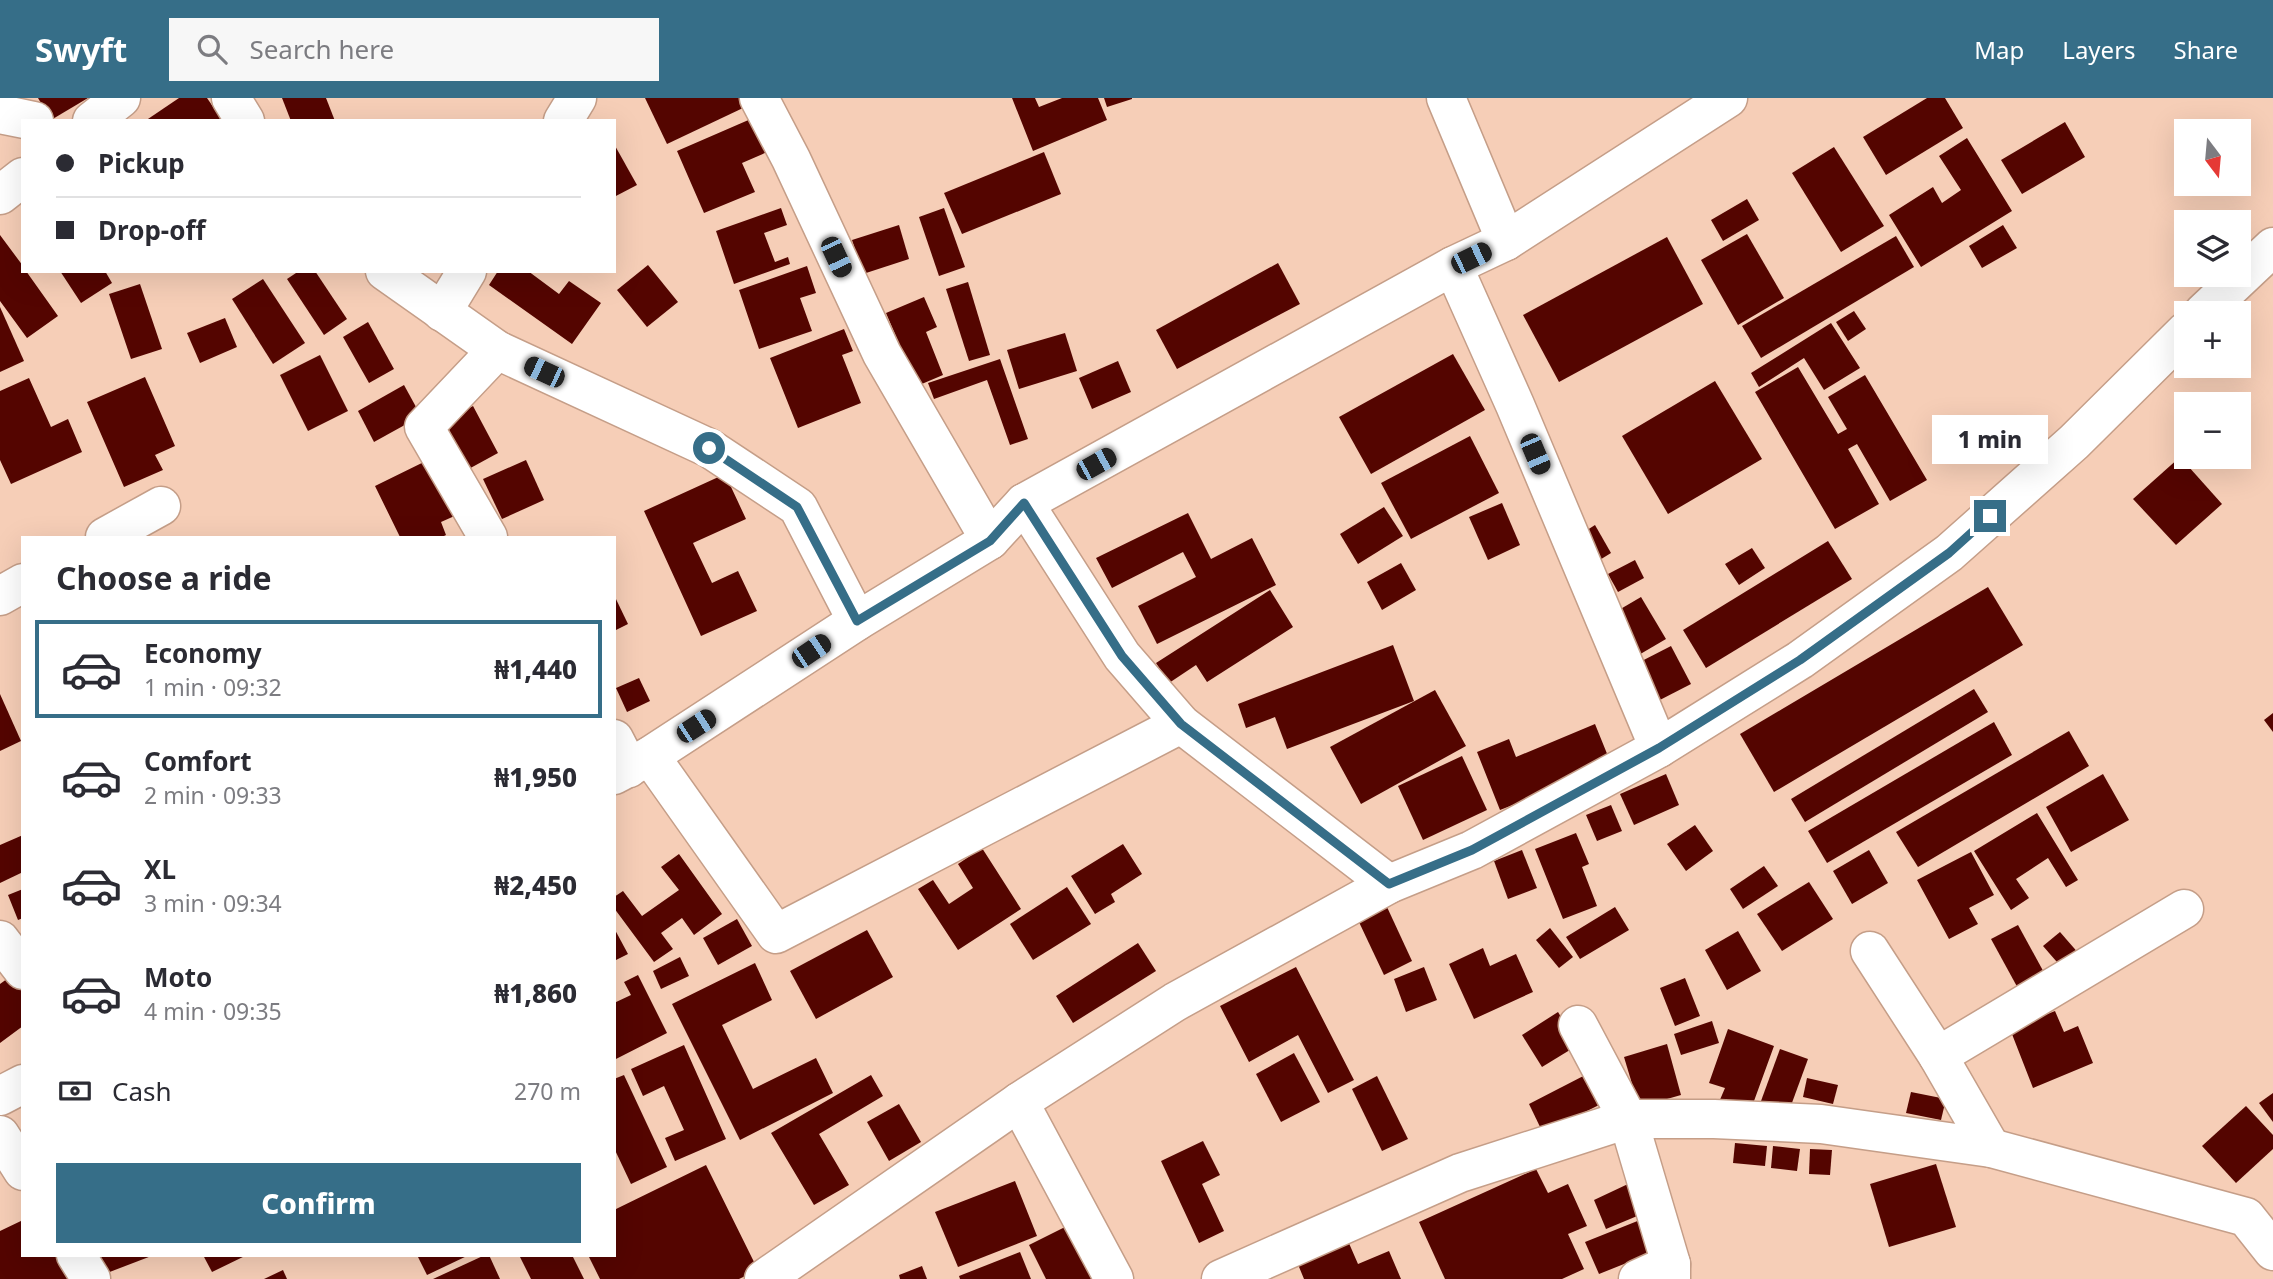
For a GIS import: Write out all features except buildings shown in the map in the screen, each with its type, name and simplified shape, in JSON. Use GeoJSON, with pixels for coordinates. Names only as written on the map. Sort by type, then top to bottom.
{"type":"FeatureCollection","features":[{"type":"Feature","properties":{"kind":"street"},"geometry":{"type":"LineString","coordinates":[[95,119],[121,98]]}},
{"type":"Feature","properties":{"kind":"street"},"geometry":{"type":"LineString","coordinates":[[231,98],[244,119]]}},
{"type":"Feature","properties":{"kind":"street"},"geometry":{"type":"LineString","coordinates":[[564,119],[577,98]]}},
{"type":"Feature","properties":{"kind":"street"},"geometry":{"type":"LineString","coordinates":[[760,98],[882,354],[990,541]]}},
{"type":"Feature","properties":{"kind":"street"},"geometry":{"type":"LineString","coordinates":[[1446,98],[1506,241]]}},
{"type":"Feature","properties":{"kind":"street"},"geometry":{"type":"LineString","coordinates":[[1181,724],[776,934],[627,760],[990,541],[1024,503],[1453,266],[1506,241],[1728,98]]}},
{"type":"Feature","properties":{"kind":"street"},"geometry":{"type":"LineString","coordinates":[[0,114],[24,119]]}},
{"type":"Feature","properties":{"kind":"street"},"geometry":{"type":"LineString","coordinates":[[0,194],[21,178]]}},
{"type":"Feature","properties":{"kind":"street"},"geometry":{"type":"LineString","coordinates":[[2216,301],[2273,247]]}},
{"type":"Feature","properties":{"kind":"street"},"geometry":{"type":"LineString","coordinates":[[1453,266],[1515,405],[1659,748]]}},
{"type":"Feature","properties":{"kind":"street"},"geometry":{"type":"LineString","coordinates":[[388,273],[497,349],[709,448],[797,507],[857,621]]}},
{"type":"Feature","properties":{"kind":"street"},"geometry":{"type":"LineString","coordinates":[[442,312],[466,273]]}},
{"type":"Feature","properties":{"kind":"street"},"geometry":{"type":"LineString","coordinates":[[764,1279],[1019,1102],[1175,1002],[1389,884],[1472,850],[1659,748],[1800,660],[1949,553],[2074,442],[2174,343]]}},
{"type":"Feature","properties":{"kind":"street"},"geometry":{"type":"LineString","coordinates":[[487,536],[425,427],[497,349]]}},
{"type":"Feature","properties":{"kind":"street"},"geometry":{"type":"LineString","coordinates":[[1024,503],[1122,656],[1181,724],[1389,884]]}},
{"type":"Feature","properties":{"kind":"street"},"geometry":{"type":"LineString","coordinates":[[107,536],[161,506]]}},
{"type":"Feature","properties":{"kind":"street"},"geometry":{"type":"LineString","coordinates":[[0,596],[21,584]]}},
{"type":"Feature","properties":{"kind":"street"},"geometry":{"type":"LineString","coordinates":[[1938,1055],[2183,909]]}},
{"type":"Feature","properties":{"kind":"street"},"geometry":{"type":"LineString","coordinates":[[0,940],[21,967]]}},
{"type":"Feature","properties":{"kind":"street"},"geometry":{"type":"LineString","coordinates":[[1870,951],[1938,1055],[1991,1148]]}},
{"type":"Feature","properties":{"kind":"street"},"geometry":{"type":"LineString","coordinates":[[1578,1025],[1628,1119],[1660,1274]]}},
{"type":"Feature","properties":{"kind":"street"},"geometry":{"type":"LineString","coordinates":[[0,1096],[21,1085]]}},
{"type":"Feature","properties":{"kind":"street"},"geometry":{"type":"LineString","coordinates":[[1019,1102],[1114,1279]]}},
{"type":"Feature","properties":{"kind":"street"},"geometry":{"type":"LineString","coordinates":[[1221,1279],[1460,1173],[1628,1119],[1714,1119],[1821,1124],[1991,1148],[2246,1217],[2273,1251]]}},
{"type":"Feature","properties":{"kind":"street"},"geometry":{"type":"LineString","coordinates":[[0,1135],[21,1168]]}},
{"type":"Feature","properties":{"kind":"street"},"geometry":{"type":"LineString","coordinates":[[77,1257],[91,1279]]}},
{"type":"Feature","properties":{"kind":"route"},"geometry":{"type":"LineString","coordinates":[[709,448],[797,507],[857,621],[990,541],[1024,503],[1122,656],[1181,724],[1389,884],[1472,850],[1659,748],[1800,660],[1949,553],[1990,516]]}}]}
